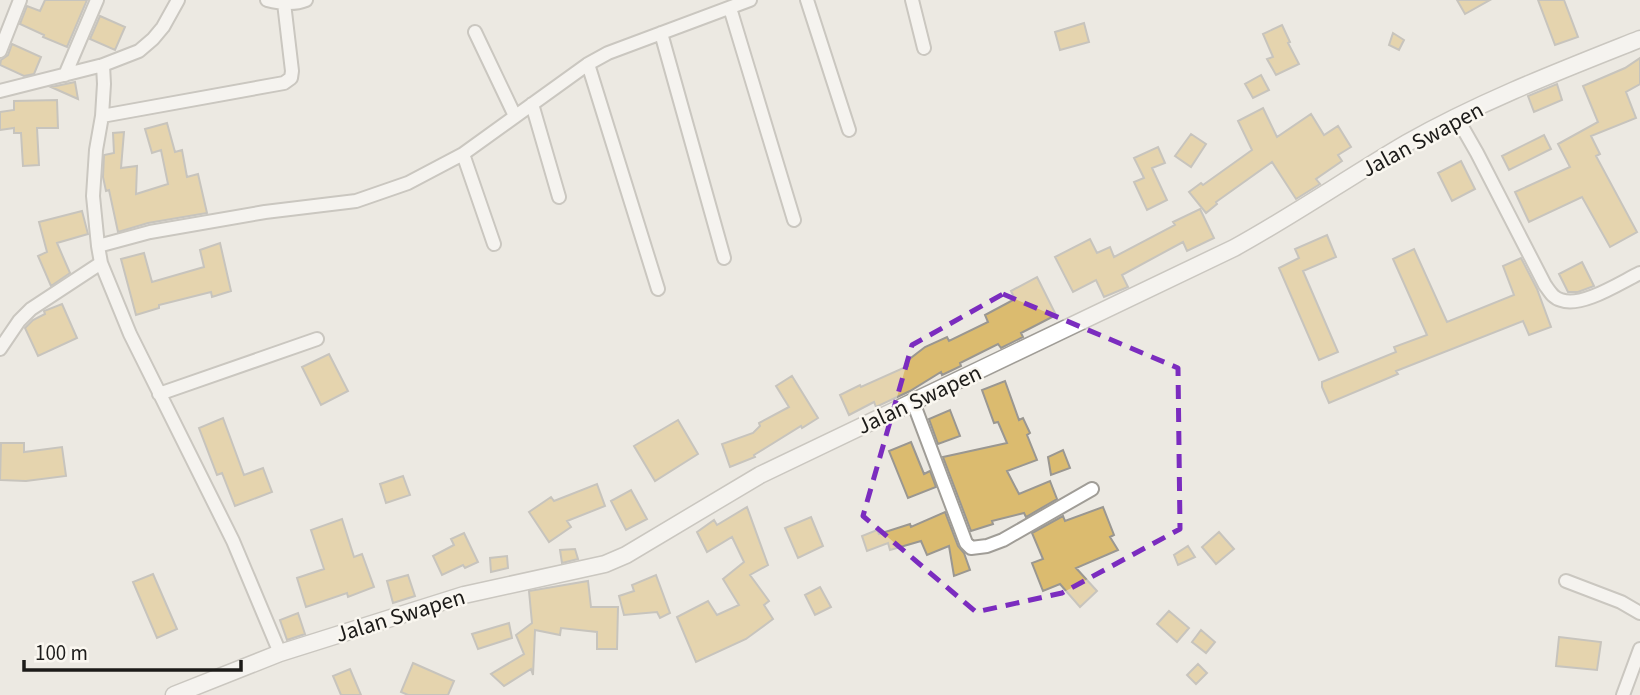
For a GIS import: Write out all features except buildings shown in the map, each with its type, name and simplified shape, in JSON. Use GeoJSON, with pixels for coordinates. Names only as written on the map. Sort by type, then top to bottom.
{"type":"FeatureCollection","features":[{"type":"Feature","properties":{"kind":"main road","name":"Jalan Swapen"},"geometry":{"type":"LineString","coordinates":[[174,695],[280,653],[464,595],[616,560],[760,475],[1234,247],[1279,223],[1409,143],[1457,118],[1640,39]]}},
{"type":"Feature","properties":{"kind":"street"},"geometry":{"type":"LineString","coordinates":[[0,51],[20,0]]}},
{"type":"Feature","properties":{"kind":"street"},"geometry":{"type":"LineString","coordinates":[[65,75],[97,0]]}},
{"type":"Feature","properties":{"kind":"street"},"geometry":{"type":"LineString","coordinates":[[0,91],[103,65],[138,51],[163,27],[178,0]]}},
{"type":"Feature","properties":{"kind":"street"},"geometry":{"type":"LineString","coordinates":[[267,0],[284,3],[306,0]]}},
{"type":"Feature","properties":{"kind":"street"},"geometry":{"type":"LineString","coordinates":[[98,246],[149,232],[265,212],[356,201],[408,183],[463,154],[588,64],[608,53],[750,0]]}},
{"type":"Feature","properties":{"kind":"street"},"geometry":{"type":"LineString","coordinates":[[807,0],[849,130]]}},
{"type":"Feature","properties":{"kind":"street"},"geometry":{"type":"LineString","coordinates":[[912,0],[924,48]]}},
{"type":"Feature","properties":{"kind":"street"},"geometry":{"type":"LineString","coordinates":[[102,116],[284,83],[291,78],[292,71],[284,3]]}},
{"type":"Feature","properties":{"kind":"street"},"geometry":{"type":"LineString","coordinates":[[730,8],[794,220]]}},
{"type":"Feature","properties":{"kind":"street"},"geometry":{"type":"LineString","coordinates":[[475,32],[515,116]]}},
{"type":"Feature","properties":{"kind":"street"},"geometry":{"type":"LineString","coordinates":[[661,33],[724,258]]}},
{"type":"Feature","properties":{"kind":"street"},"geometry":{"type":"LineString","coordinates":[[588,64],[658,289]]}},
{"type":"Feature","properties":{"kind":"street"},"geometry":{"type":"LineString","coordinates":[[103,65],[102,116],[96,150],[93,196],[102,263],[130,334],[233,541],[280,653]]}},
{"type":"Feature","properties":{"kind":"street"},"geometry":{"type":"LineString","coordinates":[[532,104],[559,197]]}},
{"type":"Feature","properties":{"kind":"street"},"geometry":{"type":"LineString","coordinates":[[1457,118],[1553,296],[1562,301],[1577,301],[1640,273]]}},
{"type":"Feature","properties":{"kind":"street"},"geometry":{"type":"LineString","coordinates":[[463,154],[494,244]]}},
{"type":"Feature","properties":{"kind":"street"},"geometry":{"type":"LineString","coordinates":[[0,349],[19,321],[31,309],[102,263]]}},
{"type":"Feature","properties":{"kind":"street"},"geometry":{"type":"LineString","coordinates":[[159,394],[317,339]]}},
{"type":"Feature","properties":{"kind":"street"},"geometry":{"type":"LineString","coordinates":[[913,402],[966,543],[971,548],[1003,540],[1093,489]]}},
{"type":"Feature","properties":{"kind":"street"},"geometry":{"type":"LineString","coordinates":[[1566,581],[1621,602],[1640,613]]}},
{"type":"Feature","properties":{"kind":"street"},"geometry":{"type":"LineString","coordinates":[[1623,695],[1640,649]]}},
{"type":"Feature","properties":{"kind":"highlighted area"},"geometry":{"type":"Polygon","coordinates":[[[1003,294],[1178,368],[1180,529],[1062,593],[976,612],[863,516],[912,345],[1003,294]]]}}]}
